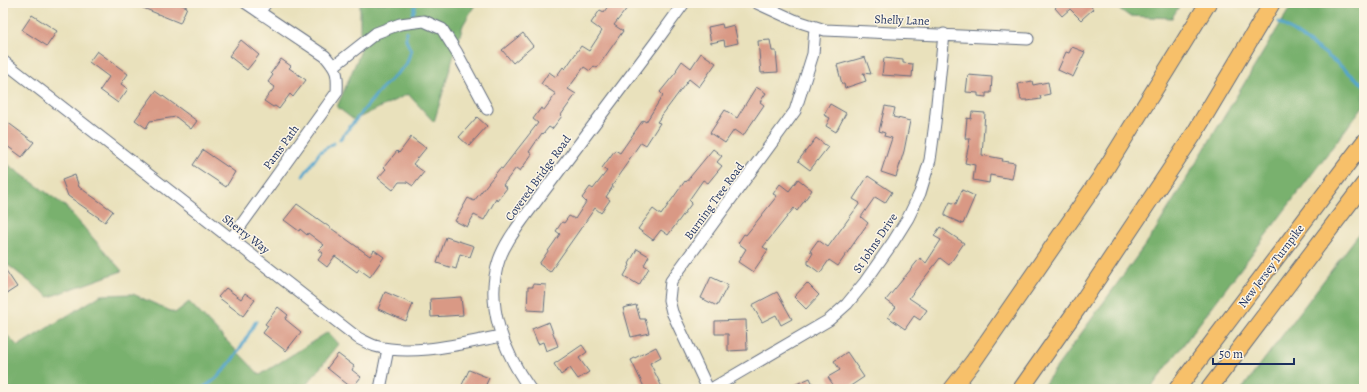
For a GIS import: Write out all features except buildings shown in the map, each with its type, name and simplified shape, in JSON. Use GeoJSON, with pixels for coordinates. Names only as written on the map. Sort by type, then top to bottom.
{"type":"FeatureCollection","features":[{"type":"Feature","properties":{"kind":"highway"},"geometry":{"type":"LineString","coordinates":[[952,389],[973,362],[1100,178],[1208,3]]}},
{"type":"Feature","properties":{"kind":"highway"},"geometry":{"type":"LineString","coordinates":[[1021,389],[1080,305],[1194,134],[1272,3]]}},
{"type":"Feature","properties":{"kind":"highway","name":"New Jersey Turnpike"},"geometry":{"type":"LineString","coordinates":[[1177,389],[1364,142]]}},
{"type":"Feature","properties":{"kind":"highway","name":"New Jersey Turnpike"},"geometry":{"type":"LineString","coordinates":[[1209,389],[1364,184]]}},
{"type":"Feature","properties":{"kind":"street"},"geometry":{"type":"LineString","coordinates":[[246,3],[263,7],[325,56],[334,66],[376,33],[400,24],[424,21],[442,29],[458,52],[487,109]]}},
{"type":"Feature","properties":{"kind":"street","name":"Covered Bridge Road"},"geometry":{"type":"LineString","coordinates":[[530,389],[510,356],[501,336],[496,318],[494,298],[495,278],[499,260],[507,243],[526,215],[684,3]]}},
{"type":"Feature","properties":{"kind":"street","name":"Shelly Lane"},"geometry":{"type":"LineString","coordinates":[[756,3],[794,20],[825,30],[944,34],[1028,39]]}},
{"type":"Feature","properties":{"kind":"street","name":"Burning Tree Road"},"geometry":{"type":"LineString","coordinates":[[708,389],[672,312],[669,300],[671,281],[795,111],[813,54],[815,28]]}},
{"type":"Feature","properties":{"kind":"street","name":"St Johns Drive"},"geometry":{"type":"LineString","coordinates":[[711,389],[829,320],[847,304],[865,282],[893,242],[908,218],[920,193],[930,160],[944,34]]}},
{"type":"Feature","properties":{"kind":"street","name":"Sherry Way"},"geometry":{"type":"LineString","coordinates":[[3,61],[358,338],[374,346],[396,350],[419,350],[501,336]]}},
{"type":"Feature","properties":{"kind":"street","name":"Pams Path"},"geometry":{"type":"LineString","coordinates":[[231,239],[337,92],[338,76],[334,66]]}},
{"type":"Feature","properties":{"kind":"street"},"geometry":{"type":"LineString","coordinates":[[380,389],[388,348]]}},
{"type":"Feature","properties":{"kind":"green space"},"geometry":{"type":"Polygon","coordinates":[[[360,3],[476,3],[463,25],[434,122],[408,94],[354,120],[337,107],[360,53],[360,3]]]}},
{"type":"Feature","properties":{"kind":"green space"},"geometry":{"type":"Polygon","coordinates":[[[1111,3],[1181,3],[1172,18],[1129,16],[1111,3]]]}},
{"type":"Feature","properties":{"kind":"green space"},"geometry":{"type":"Polygon","coordinates":[[[1293,3],[1364,3],[1364,105],[1150,389],[1041,389],[1153,234],[1293,3]]]}},
{"type":"Feature","properties":{"kind":"green space"},"geometry":{"type":"Polygon","coordinates":[[[3,161],[65,206],[122,271],[49,297],[3,261],[3,161]]]}},
{"type":"Feature","properties":{"kind":"green space"},"geometry":{"type":"Polygon","coordinates":[[[1364,227],[1364,389],[1242,389],[1364,227]]]}},
{"type":"Feature","properties":{"kind":"green space"},"geometry":{"type":"Polygon","coordinates":[[[133,294],[175,313],[189,302],[260,375],[328,332],[339,344],[303,389],[3,389],[3,331],[18,346],[101,295],[133,294]]]}},
{"type":"Feature","properties":{"kind":"waterway"},"geometry":{"type":"LineString","coordinates":[[413,14],[416,3]]}},
{"type":"Feature","properties":{"kind":"waterway"},"geometry":{"type":"LineString","coordinates":[[1279,22],[1323,52],[1364,85]]}},
{"type":"Feature","properties":{"kind":"waterway"},"geometry":{"type":"LineString","coordinates":[[340,139],[381,89],[406,65],[411,51],[406,40],[406,31]]}},
{"type":"Feature","properties":{"kind":"waterway"},"geometry":{"type":"LineString","coordinates":[[303,176],[320,152],[334,143]]}},
{"type":"Feature","properties":{"kind":"waterway"},"geometry":{"type":"LineString","coordinates":[[200,389],[209,384],[225,369],[246,340],[256,321]]}}]}
